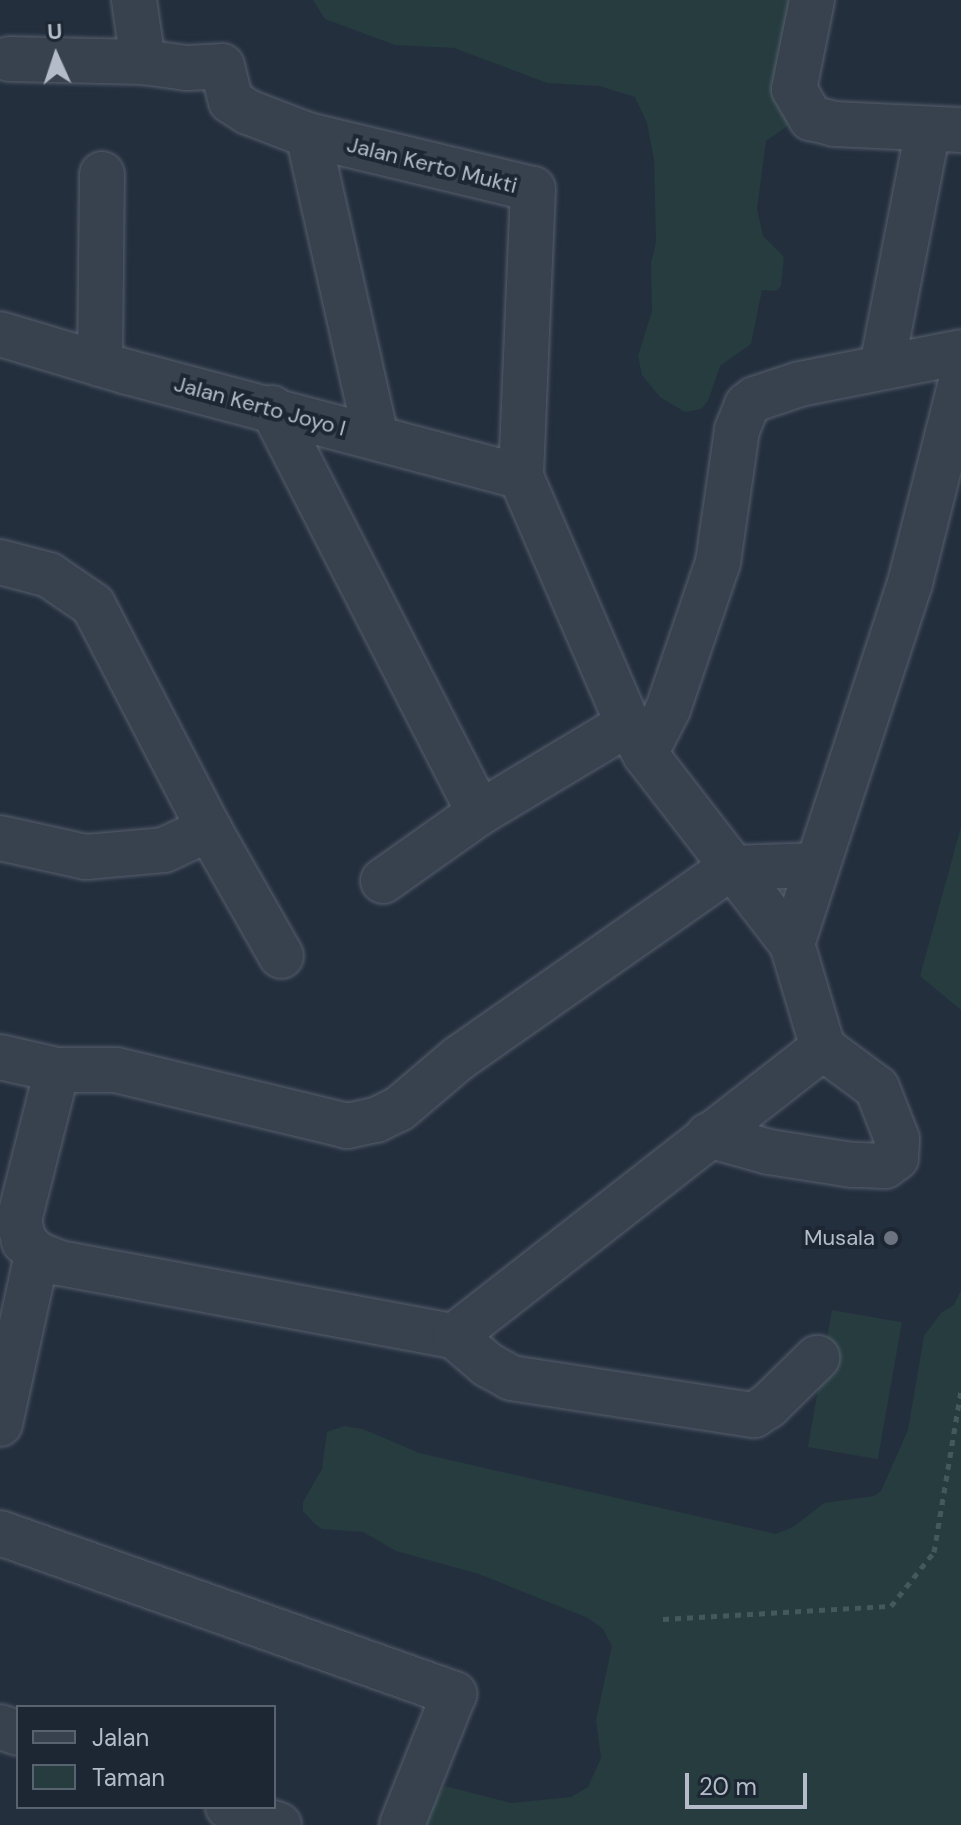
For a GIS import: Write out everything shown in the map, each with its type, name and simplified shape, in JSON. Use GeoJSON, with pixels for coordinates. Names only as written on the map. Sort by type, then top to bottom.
{"type":"FeatureCollection","features":[{"type":"Feature","properties":{"kind":"street"},"geometry":{"type":"LineString","coordinates":[[9,59],[143,62],[134,0]]}},
{"type":"Feature","properties":{"kind":"street"},"geometry":{"type":"LineString","coordinates":[[812,0],[794,89],[811,118],[835,124],[944,130],[882,366]]}},
{"type":"Feature","properties":{"kind":"street","name":"Jalan Kerto Mukti"},"geometry":{"type":"LineString","coordinates":[[143,62],[187,68],[222,66],[231,101],[248,112],[308,135],[533,189],[521,477]]}},
{"type":"Feature","properties":{"kind":"street"},"geometry":{"type":"LineString","coordinates":[[308,135],[376,437]]}},
{"type":"Feature","properties":{"kind":"street"},"geometry":{"type":"LineString","coordinates":[[100,364],[102,174]]}},
{"type":"Feature","properties":{"kind":"street","name":"Jalan Kerto Joyo I"},"geometry":{"type":"LineString","coordinates":[[0,334],[100,364],[521,477]]}},
{"type":"Feature","properties":{"kind":"street"},"geometry":{"type":"LineString","coordinates":[[383,881],[479,813],[636,739],[668,709],[718,562],[737,430],[747,405],[787,388],[961,352]]}},
{"type":"Feature","properties":{"kind":"street"},"geometry":{"type":"LineString","coordinates":[[792,944],[910,583],[961,382]]}},
{"type":"Feature","properties":{"kind":"street"},"geometry":{"type":"LineString","coordinates":[[272,408],[479,813]]}},
{"type":"Feature","properties":{"kind":"street"},"geometry":{"type":"LineString","coordinates":[[521,477],[636,739],[730,868],[792,944],[823,1048],[877,1088],[897,1139],[896,1158],[885,1166],[852,1165],[769,1152],[708,1135]]}},
{"type":"Feature","properties":{"kind":"street"},"geometry":{"type":"LineString","coordinates":[[0,562],[49,575],[93,605],[209,829],[281,956]]}},
{"type":"Feature","properties":{"kind":"street"},"geometry":{"type":"LineString","coordinates":[[0,838],[86,857],[164,850],[209,829]]}},
{"type":"Feature","properties":{"kind":"street"},"geometry":{"type":"LineString","coordinates":[[0,1057],[57,1070],[116,1070],[347,1126],[376,1120],[399,1109],[459,1058],[730,868],[817,865]]}},
{"type":"Feature","properties":{"kind":"street"},"geometry":{"type":"LineString","coordinates":[[454,1336],[823,1048]]}},
{"type":"Feature","properties":{"kind":"street"},"geometry":{"type":"LineString","coordinates":[[57,1070],[19,1220],[24,1241],[37,1254],[59,1263],[454,1336],[488,1365],[511,1378],[754,1415],[768,1406],[817,1358]]}},
{"type":"Feature","properties":{"kind":"street"},"geometry":{"type":"LineString","coordinates":[[0,1424],[37,1254]]}},
{"type":"Feature","properties":{"kind":"street"},"geometry":{"type":"LineString","coordinates":[[0,1533],[454,1694],[402,1825]]}},
{"type":"Feature","properties":{"kind":"street"},"geometry":{"type":"LineString","coordinates":[[234,1809],[279,1825]]}},
{"type":"Feature","properties":{"kind":"path"},"geometry":{"type":"LineString","coordinates":[[663,1619],[891,1606],[934,1552],[961,1391]]}},
{"type":"Feature","properties":{"kind":"green space"},"geometry":{"type":"Polygon","coordinates":[[[313,0],[802,0],[796,120],[766,141],[757,209],[763,236],[784,257],[781,286],[776,291],[762,290],[751,344],[720,366],[708,401],[701,409],[685,412],[660,397],[642,375],[638,356],[652,311],[651,263],[656,242],[654,159],[647,123],[635,97],[599,86],[547,83],[454,48],[395,45],[325,19],[313,0]]]}},
{"type":"Feature","properties":{"kind":"green space"},"geometry":{"type":"Polygon","coordinates":[[[961,827],[961,1010],[920,976],[961,827]]]}},
{"type":"Feature","properties":{"kind":"green space"},"geometry":{"type":"Polygon","coordinates":[[[961,1290],[961,1825],[422,1825],[423,1817],[445,1786],[511,1803],[571,1797],[588,1787],[601,1758],[596,1720],[612,1646],[603,1629],[588,1618],[479,1574],[396,1551],[363,1532],[322,1529],[315,1524],[303,1511],[303,1502],[322,1469],[327,1432],[344,1426],[363,1429],[419,1453],[776,1534],[793,1527],[824,1503],[874,1496],[881,1491],[908,1430],[924,1336],[941,1313],[954,1305],[961,1290]]]}},
{"type":"Feature","properties":{"kind":"green space"},"geometry":{"type":"Polygon","coordinates":[[[832,1310],[902,1322],[878,1459],[808,1447],[832,1310]]]}},
{"type":"Feature","properties":{"kind":"place","name":"Musala"},"geometry":{"type":"Point","coordinates":[891,1238]}}]}
